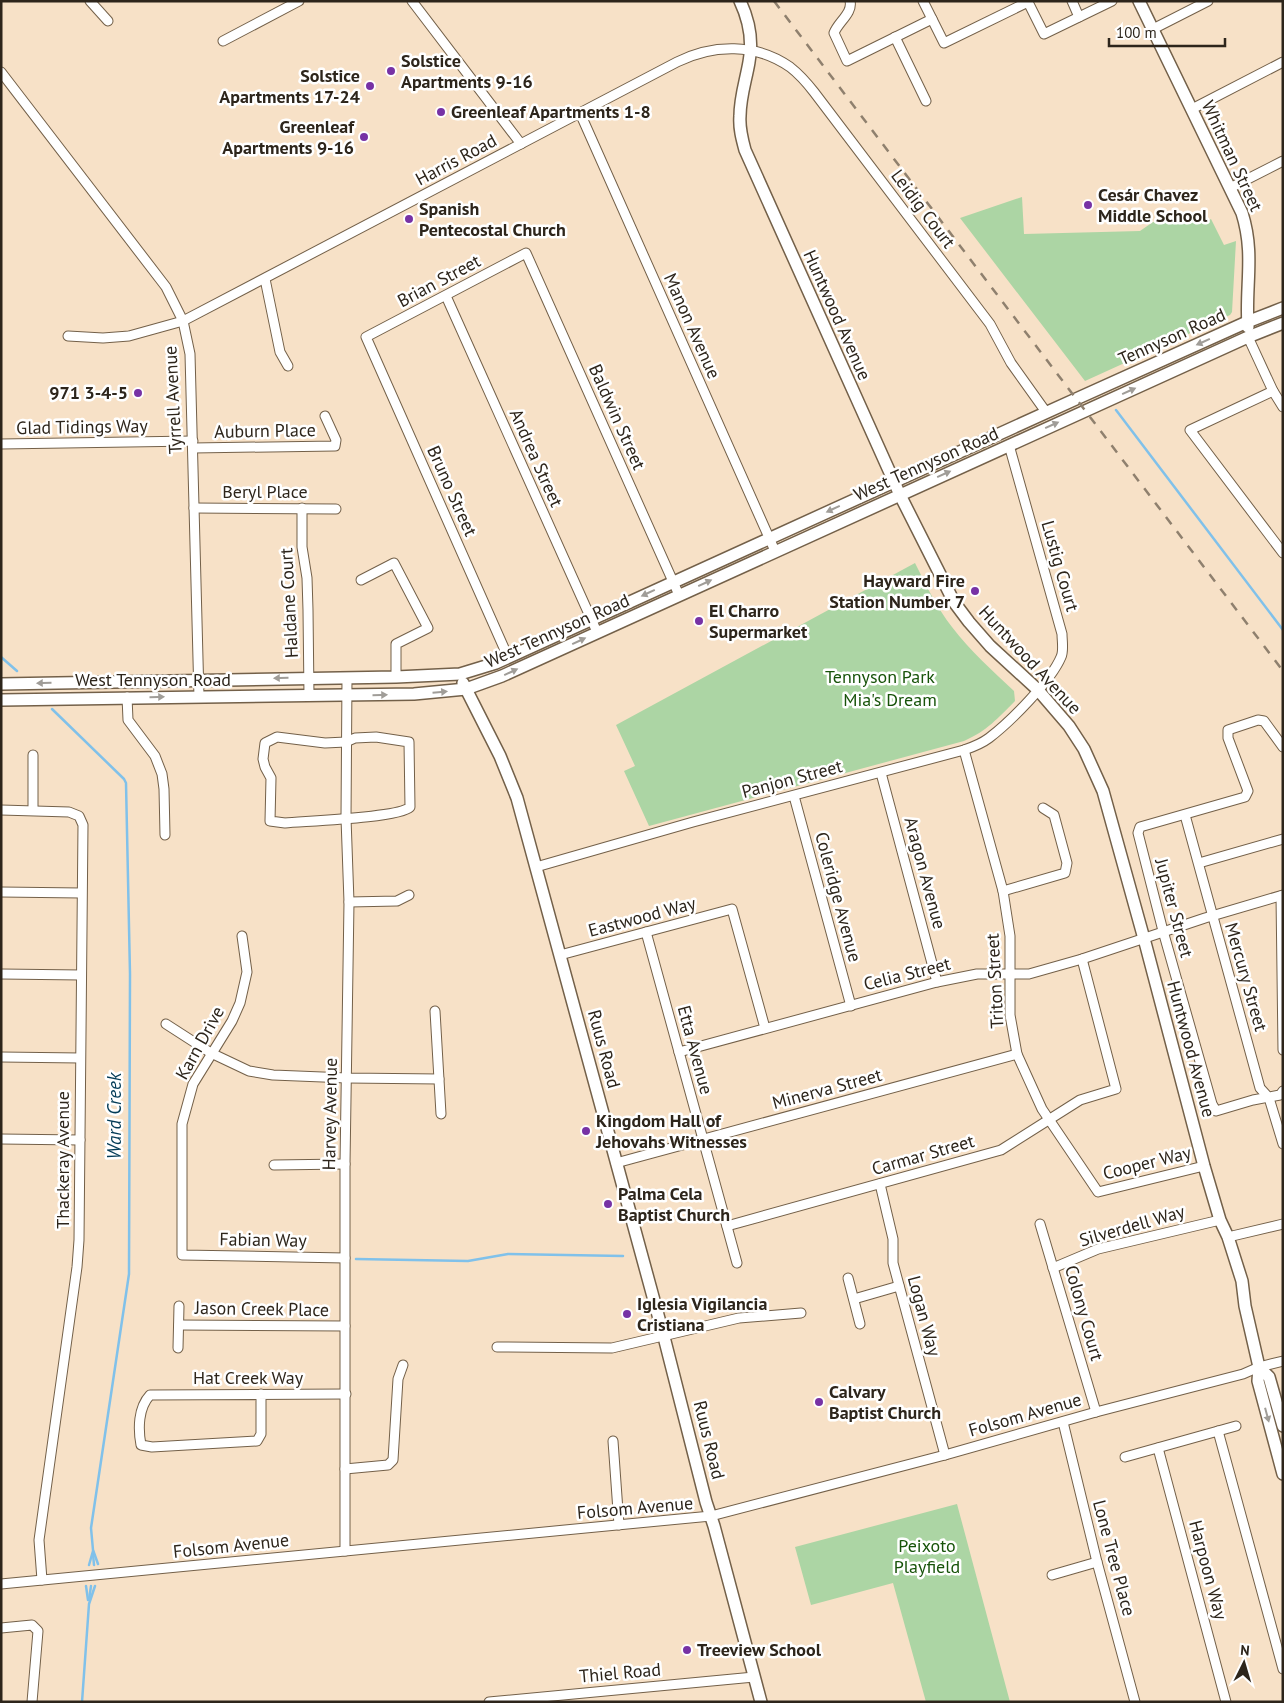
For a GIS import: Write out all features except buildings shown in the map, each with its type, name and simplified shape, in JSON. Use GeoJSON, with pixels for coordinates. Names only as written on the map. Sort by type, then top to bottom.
{"type":"FeatureCollection","features":[{"type":"Feature","properties":{"kind":"street"},"geometry":{"type":"LineString","coordinates":[[90,1],[108,21]]}},
{"type":"Feature","properties":{"kind":"street"},"geometry":{"type":"LineString","coordinates":[[223,41],[299,1]]}},
{"type":"Feature","properties":{"kind":"street"},"geometry":{"type":"LineString","coordinates":[[412,1],[521,144]]}},
{"type":"Feature","properties":{"kind":"street","name":"Huntwood Avenue"},"geometry":{"type":"LineString","coordinates":[[740,1],[749,26],[750,51],[740,115],[741,137],[745,150],[894,482],[954,602],[990,646],[1038,690],[1074,734],[1084,748],[1100,784],[1109,810],[1144,938],[1204,1166],[1220,1220],[1242,1281],[1245,1306],[1259,1367],[1258,1381],[1283,1474]]}},
{"type":"Feature","properties":{"kind":"street"},"geometry":{"type":"LineString","coordinates":[[923,1],[944,43],[1028,2],[1044,34],[1112,1]]}},
{"type":"Feature","properties":{"kind":"street"},"geometry":{"type":"LineString","coordinates":[[1072,1],[1079,17]]}},
{"type":"Feature","properties":{"kind":"street","name":"Whitman Street"},"geometry":{"type":"LineString","coordinates":[[1139,1],[1242,213],[1250,259],[1248,337]]}},
{"type":"Feature","properties":{"kind":"street"},"geometry":{"type":"LineString","coordinates":[[1153,29],[1208,1]]}},
{"type":"Feature","properties":{"kind":"street"},"geometry":{"type":"LineString","coordinates":[[850,4],[834,32],[847,61],[932,19]]}},
{"type":"Feature","properties":{"kind":"street"},"geometry":{"type":"LineString","coordinates":[[895,37],[926,101]]}},
{"type":"Feature","properties":{"kind":"street","name":"Harris Road"},"geometry":{"type":"LineString","coordinates":[[68,336],[102,338],[129,336],[183,321],[677,62],[698,53],[723,48],[750,51]]}},
{"type":"Feature","properties":{"kind":"street","name":"Leidig Court"},"geometry":{"type":"LineString","coordinates":[[750,51],[762,53],[791,68],[814,92],[990,324],[1011,363],[1046,412]]}},
{"type":"Feature","properties":{"kind":"street"},"geometry":{"type":"LineString","coordinates":[[1192,109],[1283,62]]}},
{"type":"Feature","properties":{"kind":"street","name":"Tyrrell Avenue"},"geometry":{"type":"LineString","coordinates":[[1,72],[166,287],[183,321],[190,354],[199,697]]}},
{"type":"Feature","properties":{"kind":"street","name":"Manon Avenue"},"geometry":{"type":"LineString","coordinates":[[580,113],[775,551]]}},
{"type":"Feature","properties":{"kind":"street"},"geometry":{"type":"LineString","coordinates":[[1230,188],[1283,162]]}},
{"type":"Feature","properties":{"kind":"street","name":"Brian Street"},"geometry":{"type":"LineString","coordinates":[[366,338],[526,253]]}},
{"type":"Feature","properties":{"kind":"street","name":"Baldwin Street"},"geometry":{"type":"LineString","coordinates":[[526,253],[679,595]]}},
{"type":"Feature","properties":{"kind":"street"},"geometry":{"type":"LineString","coordinates":[[266,279],[280,352],[288,366]]}},
{"type":"Feature","properties":{"kind":"street","name":"Andrea Street"},"geometry":{"type":"LineString","coordinates":[[446,296],[597,632]]}},
{"type":"Feature","properties":{"kind":"street","name":"Tennyson Road"},"geometry":{"type":"LineString","coordinates":[[1076,399],[1247,322],[1283,308]]}},
{"type":"Feature","properties":{"kind":"street","name":"Tennyson Road"},"geometry":{"type":"LineString","coordinates":[[1085,411],[1283,323]]}},
{"type":"Feature","properties":{"kind":"street"},"geometry":{"type":"LineString","coordinates":[[1248,337],[1273,391],[1283,407]]}},
{"type":"Feature","properties":{"kind":"street","name":"Bruno Street"},"geometry":{"type":"LineString","coordinates":[[366,338],[508,657]]}},
{"type":"Feature","properties":{"kind":"street"},"geometry":{"type":"LineString","coordinates":[[1273,391],[1190,430],[1283,553]]}},
{"type":"Feature","properties":{"kind":"street","name":"West Tennyson Road"},"geometry":{"type":"LineString","coordinates":[[1,684],[396,677],[460,674],[496,663],[1076,399]]}},
{"type":"Feature","properties":{"kind":"street","name":"West Tennyson Road"},"geometry":{"type":"LineString","coordinates":[[1,700],[425,694],[466,689],[502,676],[1085,411]]}},
{"type":"Feature","properties":{"kind":"street","name":"Auburn Place"},"geometry":{"type":"LineString","coordinates":[[193,445],[335,446],[336,440],[325,416]]}},
{"type":"Feature","properties":{"kind":"street","name":"Glad Tidings Way"},"geometry":{"type":"LineString","coordinates":[[1,444],[193,445]]}},
{"type":"Feature","properties":{"kind":"street","name":"Lustig Court"},"geometry":{"type":"LineString","coordinates":[[1009,445],[1062,634],[1062,655],[1050,676],[1038,690]]}},
{"type":"Feature","properties":{"kind":"street","name":"Beryl Place"},"geometry":{"type":"LineString","coordinates":[[194,508],[336,509]]}},
{"type":"Feature","properties":{"kind":"street","name":"Haldane Court"},"geometry":{"type":"LineString","coordinates":[[302,508],[302,547],[308,594],[309,696]]}},
{"type":"Feature","properties":{"kind":"street"},"geometry":{"type":"LineString","coordinates":[[361,580],[394,563],[428,628],[396,644],[396,677]]}},
{"type":"Feature","properties":{"kind":"street","name":"Ruus Road"},"geometry":{"type":"LineString","coordinates":[[460,674],[500,756],[516,798],[664,1336],[761,1702]]}},
{"type":"Feature","properties":{"kind":"street","name":"Harvey Avenue"},"geometry":{"type":"LineString","coordinates":[[345,1551],[346,1394],[344,1258],[349,902],[346,818],[347,678]]}},
{"type":"Feature","properties":{"kind":"street","name":"Panjon Street"},"geometry":{"type":"LineString","coordinates":[[536,867],[677,826],[964,750],[990,738],[1038,690]]}},
{"type":"Feature","properties":{"kind":"street"},"geometry":{"type":"LineString","coordinates":[[127,697],[128,720],[156,756],[162,774],[165,835]]}},
{"type":"Feature","properties":{"kind":"street"},"geometry":{"type":"LineString","coordinates":[[1185,815],[1245,797],[1248,791],[1228,738],[1228,730],[1258,720],[1264,721],[1283,747]]}},
{"type":"Feature","properties":{"kind":"street"},"geometry":{"type":"LineString","coordinates":[[376,737],[409,742],[410,806],[406,810],[392,813],[346,818],[284,822],[270,821],[271,778],[263,759],[265,743],[277,738],[325,743],[346,742],[355,738],[376,737]]}},
{"type":"Feature","properties":{"kind":"street","name":"Triton Street"},"geometry":{"type":"LineString","coordinates":[[964,750],[1003,891],[1010,936],[1010,1015],[1017,1054],[1042,1109],[1098,1192]]}},
{"type":"Feature","properties":{"kind":"street"},"geometry":{"type":"LineString","coordinates":[[33,755],[33,810]]}},
{"type":"Feature","properties":{"kind":"street","name":"Aragon Avenue"},"geometry":{"type":"LineString","coordinates":[[881,773],[937,982]]}},
{"type":"Feature","properties":{"kind":"street","name":"Coleridge Avenue"},"geometry":{"type":"LineString","coordinates":[[794,796],[851,1006]]}},
{"type":"Feature","properties":{"kind":"street"},"geometry":{"type":"LineString","coordinates":[[1003,891],[1065,873],[1068,863],[1054,815],[1043,808]]}},
{"type":"Feature","properties":{"kind":"street","name":"Thackeray Avenue"},"geometry":{"type":"LineString","coordinates":[[1,810],[69,812],[79,816],[83,824],[77,1267],[39,1540],[42,1580]]}},
{"type":"Feature","properties":{"kind":"street","name":"Jupiter Street"},"geometry":{"type":"LineString","coordinates":[[1185,815],[1140,827],[1138,833],[1163,931],[1212,1104],[1216,1111],[1253,1100],[1269,1098]]}},
{"type":"Feature","properties":{"kind":"street","name":"Mercury Street"},"geometry":{"type":"LineString","coordinates":[[1185,815],[1260,1088],[1269,1098],[1283,1144]]}},
{"type":"Feature","properties":{"kind":"street"},"geometry":{"type":"LineString","coordinates":[[1199,863],[1283,840]]}},
{"type":"Feature","properties":{"kind":"street"},"geometry":{"type":"LineString","coordinates":[[1,892],[81,893]]}},
{"type":"Feature","properties":{"kind":"street"},"geometry":{"type":"LineString","coordinates":[[349,902],[397,901],[409,895]]}},
{"type":"Feature","properties":{"kind":"street"},"geometry":{"type":"LineString","coordinates":[[1282,896],[1283,1050]]}},
{"type":"Feature","properties":{"kind":"street","name":"Celia Street"},"geometry":{"type":"LineString","coordinates":[[679,1052],[937,982],[977,974],[1029,974],[1082,959],[1212,915],[1282,896]]}},
{"type":"Feature","properties":{"kind":"street","name":"Eastwood Way"},"geometry":{"type":"LineString","coordinates":[[560,955],[732,909],[765,1028]]}},
{"type":"Feature","properties":{"kind":"street","name":"Etta Avenue"},"geometry":{"type":"LineString","coordinates":[[646,932],[737,1263]]}},
{"type":"Feature","properties":{"kind":"street","name":"Karn Drive"},"geometry":{"type":"LineString","coordinates":[[182,1255],[182,1124],[193,1084],[232,1021],[240,1003],[247,972],[242,936]]}},
{"type":"Feature","properties":{"kind":"street","name":"Carmar Street"},"geometry":{"type":"LineString","coordinates":[[727,1226],[1001,1150],[1080,1100],[1116,1089],[1082,959]]}},
{"type":"Feature","properties":{"kind":"street"},"geometry":{"type":"LineString","coordinates":[[1,974],[81,975]]}},
{"type":"Feature","properties":{"kind":"street"},"geometry":{"type":"LineString","coordinates":[[435,1011],[441,1114]]}},
{"type":"Feature","properties":{"kind":"street"},"geometry":{"type":"LineString","coordinates":[[166,1024],[211,1053],[249,1071],[273,1075],[439,1079]]}},
{"type":"Feature","properties":{"kind":"street","name":"Minerva Street"},"geometry":{"type":"LineString","coordinates":[[616,1163],[1017,1054]]}},
{"type":"Feature","properties":{"kind":"street"},"geometry":{"type":"LineString","coordinates":[[1,1057],[80,1058]]}},
{"type":"Feature","properties":{"kind":"street"},"geometry":{"type":"LineString","coordinates":[[1269,1098],[1280,1095],[1283,1091]]}},
{"type":"Feature","properties":{"kind":"street"},"geometry":{"type":"LineString","coordinates":[[1,1139],[80,1140]]}},
{"type":"Feature","properties":{"kind":"street"},"geometry":{"type":"LineString","coordinates":[[274,1165],[345,1164]]}},
{"type":"Feature","properties":{"kind":"street","name":"Cooper Way"},"geometry":{"type":"LineString","coordinates":[[1098,1192],[1204,1166]]}},
{"type":"Feature","properties":{"kind":"street","name":"Logan Way"},"geometry":{"type":"LineString","coordinates":[[880,1184],[893,1239],[893,1263],[945,1455]]}},
{"type":"Feature","properties":{"kind":"street","name":"Silverdell Way"},"geometry":{"type":"LineString","coordinates":[[1053,1268],[1098,1249],[1220,1220]]}},
{"type":"Feature","properties":{"kind":"street","name":"Colony Court"},"geometry":{"type":"LineString","coordinates":[[1040,1224],[1096,1412]]}},
{"type":"Feature","properties":{"kind":"street"},"geometry":{"type":"LineString","coordinates":[[1228,1238],[1283,1224]]}},
{"type":"Feature","properties":{"kind":"street","name":"Fabian Way"},"geometry":{"type":"LineString","coordinates":[[182,1255],[344,1258]]}},
{"type":"Feature","properties":{"kind":"street"},"geometry":{"type":"LineString","coordinates":[[848,1278],[860,1324]]}},
{"type":"Feature","properties":{"kind":"street"},"geometry":{"type":"LineString","coordinates":[[854,1299],[899,1286]]}},
{"type":"Feature","properties":{"kind":"street","name":"Jason Creek Place"},"geometry":{"type":"LineString","coordinates":[[178,1348],[179,1306]]}},
{"type":"Feature","properties":{"kind":"street"},"geometry":{"type":"LineString","coordinates":[[497,1347],[612,1348],[739,1318],[801,1313]]}},
{"type":"Feature","properties":{"kind":"street","name":"Jason Creek Place"},"geometry":{"type":"LineString","coordinates":[[179,1325],[345,1326]]}},
{"type":"Feature","properties":{"kind":"street","name":"Folsom Avenue"},"geometry":{"type":"LineString","coordinates":[[1,1584],[711,1516],[945,1455],[1096,1412],[1243,1374],[1259,1367],[1283,1361]]}},
{"type":"Feature","properties":{"kind":"street"},"geometry":{"type":"LineString","coordinates":[[345,1469],[388,1465],[393,1460],[398,1379],[402,1365]]}},
{"type":"Feature","properties":{"kind":"street","name":"Huntwood Avenue"},"geometry":{"type":"LineString","coordinates":[[1259,1367],[1269,1377],[1283,1426]]}},
{"type":"Feature","properties":{"kind":"street","name":"Hat Creek Way"},"geometry":{"type":"LineString","coordinates":[[261,1394],[261,1434],[257,1441],[152,1447],[141,1445],[138,1431],[144,1402],[150,1395],[261,1394],[346,1394]]}},
{"type":"Feature","properties":{"kind":"street","name":"Lone Tree Place"},"geometry":{"type":"LineString","coordinates":[[1063,1422],[1097,1562],[1135,1702]]}},
{"type":"Feature","properties":{"kind":"street"},"geometry":{"type":"LineString","coordinates":[[1125,1457],[1236,1426]]}},
{"type":"Feature","properties":{"kind":"street"},"geometry":{"type":"LineString","coordinates":[[1218,1431],[1283,1669]]}},
{"type":"Feature","properties":{"kind":"street"},"geometry":{"type":"LineString","coordinates":[[612,1441],[619,1525]]}},
{"type":"Feature","properties":{"kind":"street","name":"Harpoon Way"},"geometry":{"type":"LineString","coordinates":[[1158,1448],[1226,1702]]}},
{"type":"Feature","properties":{"kind":"street"},"geometry":{"type":"LineString","coordinates":[[1052,1574],[1097,1562]]}},
{"type":"Feature","properties":{"kind":"street"},"geometry":{"type":"LineString","coordinates":[[1,1628],[32,1625],[38,1631],[32,1702]]}},
{"type":"Feature","properties":{"kind":"street","name":"Thiel Road"},"geometry":{"type":"LineString","coordinates":[[489,1702],[754,1677]]}},
{"type":"Feature","properties":{"kind":"green space"},"geometry":{"type":"Polygon","coordinates":[[[1022,197],[1024,234],[1140,231],[1153,222],[1207,221],[1211,219],[1224,245],[1236,241],[1232,312],[1230,315],[1085,381],[960,218],[1022,197]]]}},
{"type":"Feature","properties":{"kind":"green space","name":"Tennyson Park"},"geometry":{"type":"Polygon","coordinates":[[[915,563],[952,627],[974,653],[1014,691],[1015,701],[992,724],[964,741],[649,826],[624,771],[635,766],[616,725],[915,563]]]}},
{"type":"Feature","properties":{"kind":"green space","name":"Peixoto Playfield"},"geometry":{"type":"Polygon","coordinates":[[[957,1504],[1010,1702],[926,1702],[893,1583],[811,1605],[795,1547],[957,1504]]]}},
{"type":"Feature","properties":{"kind":"waterway"},"geometry":{"type":"LineString","coordinates":[[1116,410],[1283,630]]}},
{"type":"Feature","properties":{"kind":"waterway","name":"Ward Creek"},"geometry":{"type":"LineString","coordinates":[[1,657],[17,671]]}},
{"type":"Feature","properties":{"kind":"waterway","name":"Ward Creek"},"geometry":{"type":"LineString","coordinates":[[52,709],[126,783],[130,974],[129,1274],[91,1528],[93,1550],[98,1564]]}},
{"type":"Feature","properties":{"kind":"waterway"},"geometry":{"type":"LineString","coordinates":[[356,1259],[468,1261],[508,1254],[623,1256]]}},
{"type":"Feature","properties":{"kind":"waterway","name":"Ward Creek"},"geometry":{"type":"LineString","coordinates":[[89,1565],[93,1551]]}},
{"type":"Feature","properties":{"kind":"waterway","name":"Ward Creek"},"geometry":{"type":"LineString","coordinates":[[93,1554],[94,1565]]}},
{"type":"Feature","properties":{"kind":"waterway","name":"Ward Creek"},"geometry":{"type":"LineString","coordinates":[[86,1586],[88,1600]]}},
{"type":"Feature","properties":{"kind":"waterway","name":"Ward Creek"},"geometry":{"type":"LineString","coordinates":[[89,1600],[91,1586]]}},
{"type":"Feature","properties":{"kind":"waterway","name":"Ward Creek"},"geometry":{"type":"LineString","coordinates":[[82,1702],[89,1604],[95,1586]]}},
{"type":"Feature","properties":{"kind":"railway"},"geometry":{"type":"LineString","coordinates":[[774,1],[1283,671]]}},
{"type":"Feature","properties":{"kind":"place","name":"Solstice Apartments 9-16"},"geometry":{"type":"Point","coordinates":[391,71]}},
{"type":"Feature","properties":{"kind":"place","name":"Solstice Apartments 17-24"},"geometry":{"type":"Point","coordinates":[370,86]}},
{"type":"Feature","properties":{"kind":"place","name":"Greenleaf Apartments 1-8"},"geometry":{"type":"Point","coordinates":[441,112]}},
{"type":"Feature","properties":{"kind":"place","name":"Greenleaf Apartments 9-16"},"geometry":{"type":"Point","coordinates":[364,137]}},
{"type":"Feature","properties":{"kind":"place","name":"Cesár Chavez Middle School"},"geometry":{"type":"Point","coordinates":[1088,205]}},
{"type":"Feature","properties":{"kind":"place","name":"Spanish Pentecostal Church"},"geometry":{"type":"Point","coordinates":[409,219]}},
{"type":"Feature","properties":{"kind":"place","name":"971 3-4-5"},"geometry":{"type":"Point","coordinates":[138,393]}},
{"type":"Feature","properties":{"kind":"place","name":"Hayward Fire Station Number 7"},"geometry":{"type":"Point","coordinates":[975,591]}},
{"type":"Feature","properties":{"kind":"place","name":"El Charro Supermarket"},"geometry":{"type":"Point","coordinates":[699,621]}},
{"type":"Feature","properties":{"kind":"place","name":"Kingdom Hall of Jehovahs Witnesses"},"geometry":{"type":"Point","coordinates":[586,1131]}},
{"type":"Feature","properties":{"kind":"place","name":"Palma Cela Baptist Church"},"geometry":{"type":"Point","coordinates":[608,1204]}},
{"type":"Feature","properties":{"kind":"place","name":"Iglesia Vigilancia Cristiana"},"geometry":{"type":"Point","coordinates":[627,1314]}},
{"type":"Feature","properties":{"kind":"place","name":"Calvary Baptist Church"},"geometry":{"type":"Point","coordinates":[819,1402]}},
{"type":"Feature","properties":{"kind":"place","name":"Treeview School"},"geometry":{"type":"Point","coordinates":[687,1650]}},
{"type":"Feature","properties":{"kind":"park label","name":"Mia's Dream"},"geometry":{"type":"Point","coordinates":[890,700]}}]}
